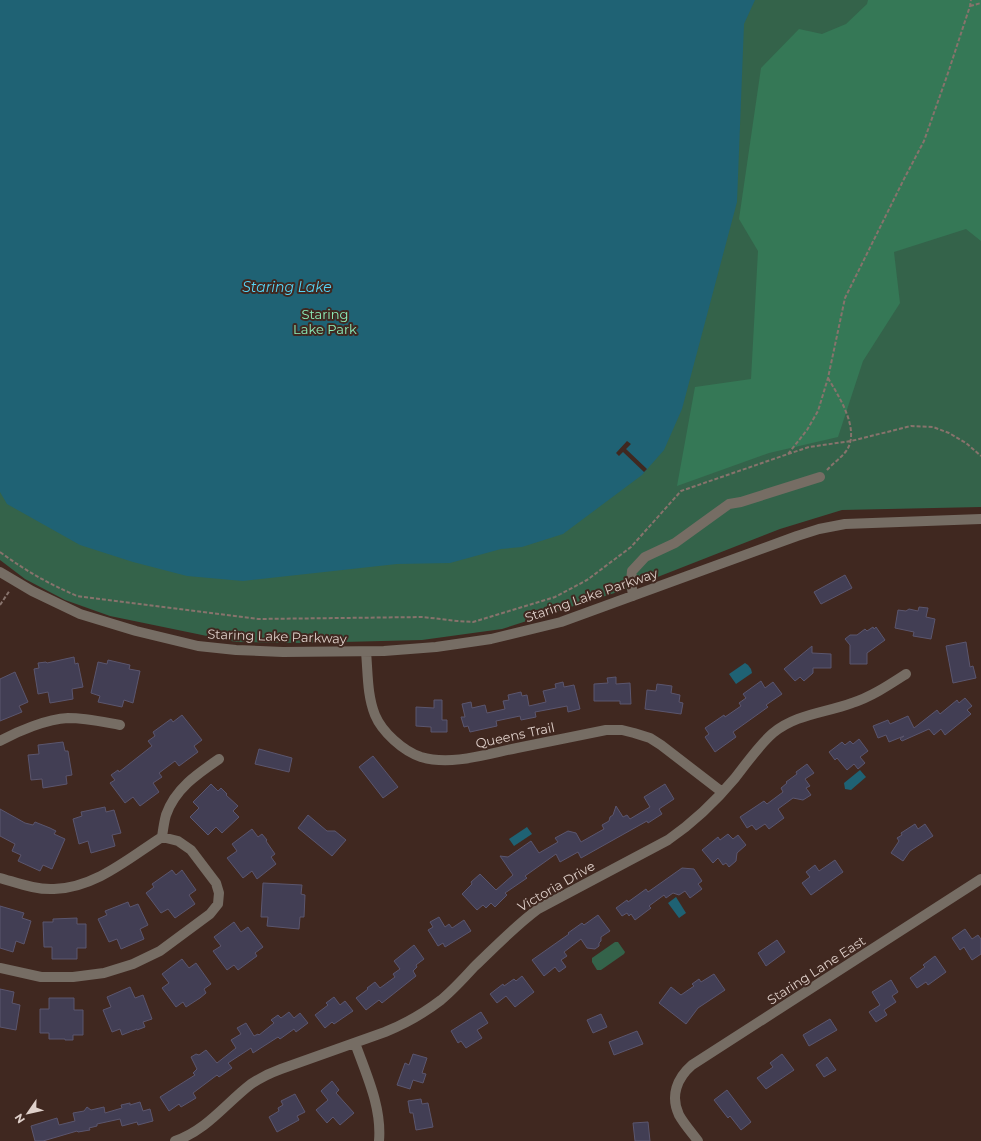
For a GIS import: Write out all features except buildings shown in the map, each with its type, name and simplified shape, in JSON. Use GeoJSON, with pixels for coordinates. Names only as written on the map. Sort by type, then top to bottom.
{"type":"FeatureCollection","features":[{"type":"Feature","properties":{"kind":"street"},"geometry":{"type":"LineString","coordinates":[[633,596],[631,581],[632,571],[645,557],[675,543],[729,504],[741,502],[820,477]]}},
{"type":"Feature","properties":{"kind":"street","name":"Staring Lake Parkway"},"geometry":{"type":"LineString","coordinates":[[1,575],[80,614],[136,631],[198,646],[236,650],[283,652],[366,652],[436,647],[491,639],[561,622],[819,529],[860,522],[981,519]]}},
{"type":"Feature","properties":{"kind":"street","name":"Queens Trail"},"geometry":{"type":"LineString","coordinates":[[366,652],[370,697],[376,716],[388,734],[402,747],[421,757],[443,760],[468,758],[606,730],[622,730],[650,738],[722,792]]}},
{"type":"Feature","properties":{"kind":"street","name":"Victoria Drive"},"geometry":{"type":"LineString","coordinates":[[175,1141],[204,1126],[251,1084],[267,1075],[402,1025],[419,1016],[442,999],[506,935],[520,922],[538,909],[668,840],[696,818],[722,792],[759,747],[785,724],[799,718],[854,703],[906,674]]}},
{"type":"Feature","properties":{"kind":"street"},"geometry":{"type":"LineString","coordinates":[[0,741],[30,728],[66,718],[87,719],[120,725]]}},
{"type":"Feature","properties":{"kind":"street"},"geometry":{"type":"LineString","coordinates":[[162,837],[166,815],[173,800],[183,786],[196,774],[218,759]]}},
{"type":"Feature","properties":{"kind":"street"},"geometry":{"type":"LineString","coordinates":[[0,878],[32,887],[55,889],[78,885],[98,878],[162,837],[178,841],[191,850],[216,883],[219,893],[218,904],[210,914],[160,951],[134,964],[104,973],[73,977],[41,977],[0,968]]}},
{"type":"Feature","properties":{"kind":"street","name":"Staring Lane East"},"geometry":{"type":"LineString","coordinates":[[698,1141],[680,1116],[676,1104],[675,1091],[678,1081],[684,1072],[692,1065],[981,879]]}},
{"type":"Feature","properties":{"kind":"street"},"geometry":{"type":"LineString","coordinates":[[355,1043],[377,1110],[380,1132],[379,1141]]}},
{"type":"Feature","properties":{"kind":"path"},"geometry":{"type":"LineString","coordinates":[[788,454],[807,430],[818,410],[828,378],[846,298],[924,140],[948,73],[971,0]]}},
{"type":"Feature","properties":{"kind":"path"},"geometry":{"type":"LineString","coordinates":[[970,6],[981,3]]}},
{"type":"Feature","properties":{"kind":"path"},"geometry":{"type":"LineString","coordinates":[[820,477],[848,449],[851,441],[850,419],[828,378]]}},
{"type":"Feature","properties":{"kind":"path"},"geometry":{"type":"LineString","coordinates":[[0,552],[24,570],[49,584],[76,596],[258,619],[423,617],[474,622],[555,597],[587,580],[631,547],[681,491],[809,447],[851,441],[911,426],[933,427],[949,433],[966,443],[981,456]]}},
{"type":"Feature","properties":{"kind":"green space","name":"Staring Lake"},"geometry":{"type":"Polygon","coordinates":[[[0,0],[981,0],[981,507],[842,510],[780,529],[627,589],[502,629],[422,640],[303,643],[236,642],[110,616],[65,600],[25,579],[0,560],[0,0]]]}},
{"type":"Feature","properties":{"kind":"green space"},"geometry":{"type":"Polygon","coordinates":[[[868,0],[981,0],[981,241],[966,229],[894,252],[900,303],[863,361],[838,437],[769,453],[677,486],[695,387],[751,379],[758,251],[739,219],[761,68],[799,29],[822,34],[846,24],[867,4],[868,0]]]}},
{"type":"Feature","properties":{"kind":"green space"},"geometry":{"type":"Polygon","coordinates":[[[615,942],[618,942],[625,952],[624,954],[601,970],[597,970],[592,962],[592,958],[615,942]]]}},
{"type":"Feature","properties":{"kind":"water","name":"Staring Lake"},"geometry":{"type":"Polygon","coordinates":[[[0,0],[755,0],[744,24],[737,202],[682,409],[664,450],[642,475],[563,534],[522,547],[501,549],[450,563],[397,564],[243,581],[187,576],[133,562],[80,545],[7,504],[0,492],[0,0]]]}},
{"type":"Feature","properties":{"kind":"water"},"geometry":{"type":"Polygon","coordinates":[[[745,663],[751,669],[752,673],[736,684],[729,674],[745,663]]]}},
{"type":"Feature","properties":{"kind":"water"},"geometry":{"type":"Polygon","coordinates":[[[860,770],[866,777],[851,790],[845,789],[844,783],[860,770]]]}},
{"type":"Feature","properties":{"kind":"water"},"geometry":{"type":"Polygon","coordinates":[[[527,827],[532,834],[514,846],[509,839],[527,827]]]}},
{"type":"Feature","properties":{"kind":"water"},"geometry":{"type":"Polygon","coordinates":[[[676,897],[686,913],[679,918],[668,903],[676,897]]]}},
{"type":"Feature","properties":{"kind":"pier"},"geometry":{"type":"Polygon","coordinates":[[[627,441],[631,444],[626,449],[647,469],[644,472],[623,452],[619,456],[616,453],[627,441]]]}},
{"type":"Feature","properties":{"kind":"park label","name":"Staring Lake Park"},"geometry":{"type":"Point","coordinates":[325,322]}}]}
